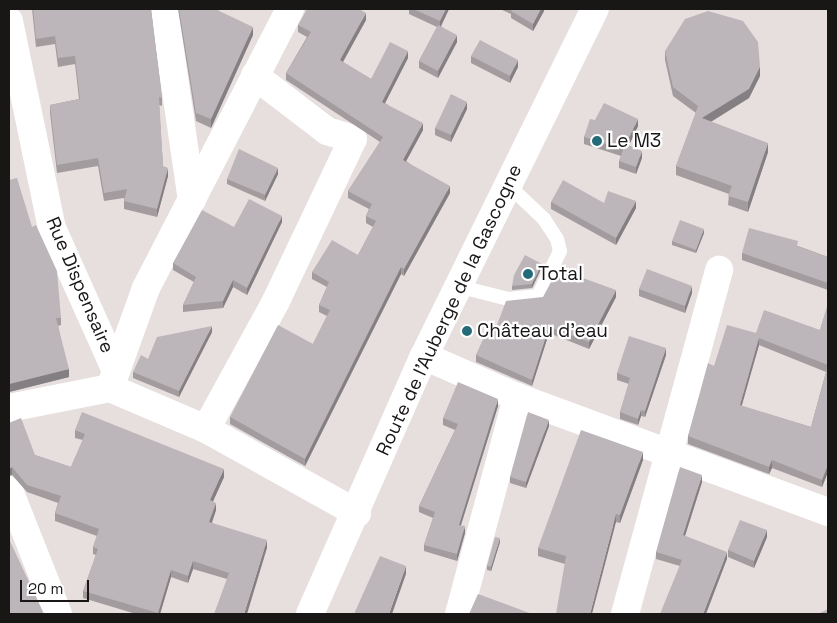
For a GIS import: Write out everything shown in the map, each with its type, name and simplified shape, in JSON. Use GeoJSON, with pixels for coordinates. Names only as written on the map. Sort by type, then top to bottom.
{"type":"FeatureCollection","features":[{"type":"Feature","properties":{"kind":"street"},"geometry":{"type":"LineString","coordinates":[[164,9],[192,200]]}},
{"type":"Feature","properties":{"kind":"street"},"geometry":{"type":"LineString","coordinates":[[113,380],[146,288],[290,9]]}},
{"type":"Feature","properties":{"kind":"street","name":"Route de l'Auberge de la Gascogne"},"geometry":{"type":"LineString","coordinates":[[310,614],[357,513],[424,356],[595,9]]}},
{"type":"Feature","properties":{"kind":"street","name":"Rue Dispensaire"},"geometry":{"type":"LineString","coordinates":[[9,21],[52,228],[113,380]]}},
{"type":"Feature","properties":{"kind":"street"},"geometry":{"type":"LineString","coordinates":[[206,429],[276,301],[353,139],[327,131],[255,76]]}},
{"type":"Feature","properties":{"kind":"street"},"geometry":{"type":"LineString","coordinates":[[626,614],[666,454],[719,270]]}},
{"type":"Feature","properties":{"kind":"street"},"geometry":{"type":"LineString","coordinates":[[424,356],[517,398],[828,512]]}},
{"type":"Feature","properties":{"kind":"street"},"geometry":{"type":"LineString","coordinates":[[9,408],[113,380],[357,513]]}},
{"type":"Feature","properties":{"kind":"street"},"geometry":{"type":"LineString","coordinates":[[459,614],[517,398]]}},
{"type":"Feature","properties":{"kind":"street"},"geometry":{"type":"LineString","coordinates":[[9,490],[58,614]]}},
{"type":"Feature","properties":{"kind":"lane"},"geometry":{"type":"LineString","coordinates":[[457,286],[508,299],[538,296],[560,251],[557,239],[508,184]]}},
{"type":"Feature","properties":{"kind":"building"},"geometry":{"type":"Polygon","coordinates":[[[33,9],[151,9],[162,98],[159,97],[163,166],[168,168],[157,209],[124,201],[127,189],[104,193],[98,158],[57,165],[50,105],[80,99],[75,56],[58,58],[55,36],[36,39],[33,9]]]}},
{"type":"Feature","properties":{"kind":"building"},"geometry":{"type":"Polygon","coordinates":[[[179,9],[215,9],[253,27],[211,119],[196,113],[179,9]]]}},
{"type":"Feature","properties":{"kind":"building"},"geometry":{"type":"Polygon","coordinates":[[[307,9],[359,9],[366,13],[340,60],[371,79],[390,42],[408,51],[382,102],[423,123],[403,160],[450,186],[404,269],[401,267],[305,459],[230,417],[278,325],[313,344],[330,310],[319,305],[329,282],[312,272],[332,240],[358,255],[376,221],[366,216],[372,204],[348,191],[383,137],[286,73],[311,32],[298,25],[307,9]]]}},
{"type":"Feature","properties":{"kind":"building"},"geometry":{"type":"Polygon","coordinates":[[[413,9],[446,9],[440,21],[413,9]]]}},
{"type":"Feature","properties":{"kind":"building"},"geometry":{"type":"Polygon","coordinates":[[[512,9],[541,9],[533,24],[511,11],[512,9]]]}},
{"type":"Feature","properties":{"kind":"building"},"geometry":{"type":"Polygon","coordinates":[[[708,11],[743,21],[758,42],[760,67],[749,89],[702,118],[768,143],[748,202],[728,196],[732,186],[676,166],[698,106],[673,87],[665,51],[685,19],[708,11]]]}},
{"type":"Feature","properties":{"kind":"building"},"geometry":{"type":"Polygon","coordinates":[[[438,25],[457,35],[438,71],[419,61],[438,25]]]}},
{"type":"Feature","properties":{"kind":"building"},"geometry":{"type":"Polygon","coordinates":[[[480,40],[518,60],[510,76],[471,56],[480,40]]]}},
{"type":"Feature","properties":{"kind":"building"},"geometry":{"type":"Polygon","coordinates":[[[451,94],[467,102],[451,135],[435,128],[451,94]]]}},
{"type":"Feature","properties":{"kind":"building"},"geometry":{"type":"Polygon","coordinates":[[[604,103],[638,119],[626,144],[642,151],[636,167],[619,161],[625,145],[623,149],[584,137],[590,119],[595,120],[604,103]]]}},
{"type":"Feature","properties":{"kind":"building"},"geometry":{"type":"Polygon","coordinates":[[[239,149],[278,168],[265,195],[227,179],[239,149]]]}},
{"type":"Feature","properties":{"kind":"building"},"geometry":{"type":"Polygon","coordinates":[[[17,178],[32,227],[36,225],[57,271],[61,318],[56,318],[69,369],[9,384],[9,180],[17,178]]]}},
{"type":"Feature","properties":{"kind":"building"},"geometry":{"type":"Polygon","coordinates":[[[563,180],[604,203],[608,191],[636,201],[616,238],[551,202],[563,180]]]}},
{"type":"Feature","properties":{"kind":"building"},"geometry":{"type":"Polygon","coordinates":[[[249,199],[282,216],[247,288],[233,280],[223,301],[183,305],[196,277],[173,263],[202,210],[234,227],[249,199]]]}},
{"type":"Feature","properties":{"kind":"building"},"geometry":{"type":"Polygon","coordinates":[[[680,220],[704,229],[696,250],[672,241],[680,220]]]}},
{"type":"Feature","properties":{"kind":"building"},"geometry":{"type":"Polygon","coordinates":[[[749,228],[798,241],[797,246],[828,257],[828,283],[742,253],[749,228]]]}},
{"type":"Feature","properties":{"kind":"building"},"geometry":{"type":"Polygon","coordinates":[[[525,255],[542,264],[532,284],[512,286],[514,275],[525,255]]]}},
{"type":"Feature","properties":{"kind":"building"},"geometry":{"type":"Polygon","coordinates":[[[558,269],[616,290],[589,342],[549,327],[532,380],[476,355],[487,330],[494,333],[506,301],[543,297],[558,269]]]}},
{"type":"Feature","properties":{"kind":"building"},"geometry":{"type":"Polygon","coordinates":[[[647,269],[692,286],[685,306],[639,289],[647,269]]]}},
{"type":"Feature","properties":{"kind":"building"},"geometry":{"type":"Polygon","coordinates":[[[828,304],[828,365],[828,465],[822,480],[772,460],[769,467],[688,436],[708,363],[714,366],[727,325],[756,333],[764,310],[820,330],[828,304]],[[759,338],[740,405],[811,427],[828,365],[759,338]]]}},
{"type":"Feature","properties":{"kind":"building"},"geometry":{"type":"Polygon","coordinates":[[[212,326],[179,391],[133,372],[141,355],[148,359],[157,337],[212,326]]]}},
{"type":"Feature","properties":{"kind":"building"},"geometry":{"type":"Polygon","coordinates":[[[629,336],[666,348],[645,411],[641,410],[638,419],[620,412],[630,378],[617,373],[629,336]]]}},
{"type":"Feature","properties":{"kind":"building"},"geometry":{"type":"Polygon","coordinates":[[[458,382],[498,399],[459,525],[465,526],[457,554],[424,545],[435,512],[419,506],[458,424],[443,418],[458,382]]]}},
{"type":"Feature","properties":{"kind":"building"},"geometry":{"type":"Polygon","coordinates":[[[82,412],[224,469],[210,500],[216,503],[209,522],[267,540],[244,614],[214,614],[229,573],[193,561],[188,576],[171,570],[158,613],[83,591],[98,549],[93,547],[99,529],[55,513],[61,496],[27,485],[12,467],[9,469],[9,423],[21,418],[35,455],[71,467],[85,434],[75,430],[82,412]]]}},
{"type":"Feature","properties":{"kind":"building"},"geometry":{"type":"Polygon","coordinates":[[[528,412],[549,420],[526,482],[510,477],[528,412]]]}},
{"type":"Feature","properties":{"kind":"building"},"geometry":{"type":"Polygon","coordinates":[[[581,430],[643,452],[620,515],[616,514],[590,614],[556,614],[566,556],[538,548],[581,430]]]}},
{"type":"Feature","properties":{"kind":"building"},"geometry":{"type":"Polygon","coordinates":[[[680,467],[702,475],[683,535],[727,552],[703,614],[660,614],[682,560],[656,552],[680,467]]]}},
{"type":"Feature","properties":{"kind":"building"},"geometry":{"type":"Polygon","coordinates":[[[740,520],[767,530],[754,561],[728,550],[740,520]]]}},
{"type":"Feature","properties":{"kind":"building"},"geometry":{"type":"Polygon","coordinates":[[[495,537],[500,538],[491,567],[487,566],[495,537]]]}},
{"type":"Feature","properties":{"kind":"building"},"geometry":{"type":"Polygon","coordinates":[[[9,539],[44,614],[9,614],[9,539]]]}},
{"type":"Feature","properties":{"kind":"building"},"geometry":{"type":"Polygon","coordinates":[[[380,556],[406,566],[389,614],[354,614],[380,556]]]}},
{"type":"Feature","properties":{"kind":"building"},"geometry":{"type":"Polygon","coordinates":[[[478,594],[532,614],[469,614],[478,594]]]}},
{"type":"Feature","properties":{"kind":"building"},"geometry":{"type":"Polygon","coordinates":[[[828,609],[828,614],[818,614],[828,609]]]}},
{"type":"Feature","properties":{"kind":"place","name":"Le M3"},"geometry":{"type":"Point","coordinates":[597,141]}},
{"type":"Feature","properties":{"kind":"place","name":"Total"},"geometry":{"type":"Point","coordinates":[528,274]}},
{"type":"Feature","properties":{"kind":"place","name":"Château d'eau"},"geometry":{"type":"Point","coordinates":[467,331]}}]}
